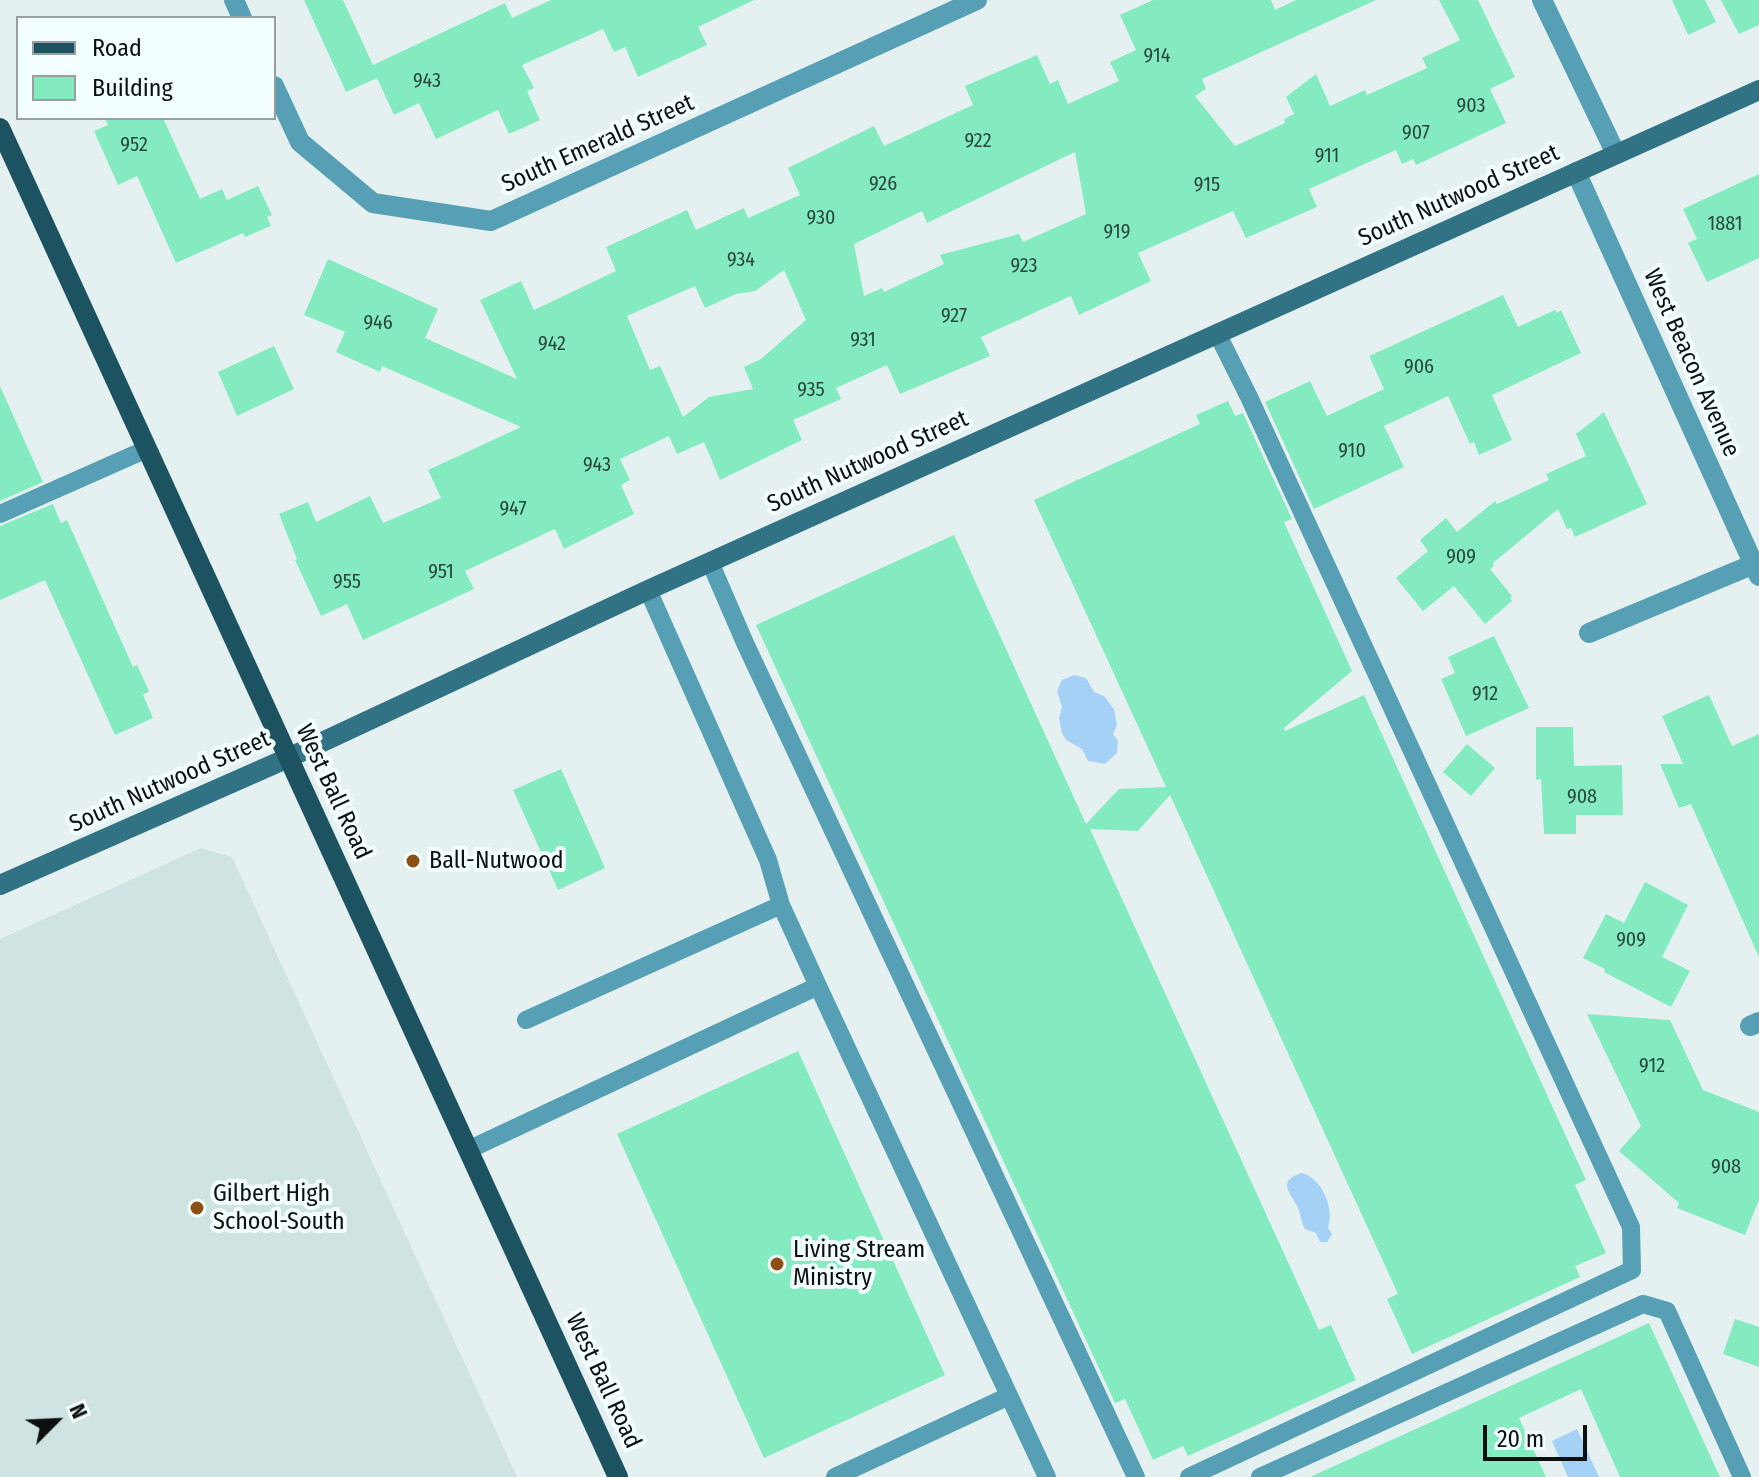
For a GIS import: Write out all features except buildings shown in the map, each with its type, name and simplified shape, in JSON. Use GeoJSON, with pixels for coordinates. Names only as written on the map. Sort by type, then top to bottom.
{"type":"FeatureCollection","features":[{"type":"Feature","properties":{"kind":"main road","name":"West Ball Road"},"geometry":{"type":"LineString","coordinates":[[0,128],[7,161],[147,449],[618,1477]]}},
{"type":"Feature","properties":{"kind":"street","name":"South Emerald Street"},"geometry":{"type":"LineString","coordinates":[[276,90],[300,142],[373,203],[491,221],[977,0]]}},
{"type":"Feature","properties":{"kind":"street"},"geometry":{"type":"LineString","coordinates":[[1542,0],[1616,154]]}},
{"type":"Feature","properties":{"kind":"street","name":"South Nutwood Street"},"geometry":{"type":"LineString","coordinates":[[0,885],[288,758],[648,590],[1759,90]]}},
{"type":"Feature","properties":{"kind":"street","name":"West Beacon Avenue"},"geometry":{"type":"LineString","coordinates":[[1576,172],[1756,570]]}},
{"type":"Feature","properties":{"kind":"street"},"geometry":{"type":"LineString","coordinates":[[1589,633],[1756,570]]}},
{"type":"Feature","properties":{"kind":"lane"},"geometry":{"type":"LineString","coordinates":[[1189,1477],[1632,1270],[1631,1227],[1217,333]]}},
{"type":"Feature","properties":{"kind":"lane"},"geometry":{"type":"LineString","coordinates":[[0,514],[147,449]]}},
{"type":"Feature","properties":{"kind":"lane"},"geometry":{"type":"LineString","coordinates":[[710,562],[1136,1477]]}},
{"type":"Feature","properties":{"kind":"lane"},"geometry":{"type":"LineString","coordinates":[[648,590],[768,860],[781,905],[1047,1477]]}},
{"type":"Feature","properties":{"kind":"lane"},"geometry":{"type":"LineString","coordinates":[[526,1020],[781,905]]}},
{"type":"Feature","properties":{"kind":"lane"},"geometry":{"type":"LineString","coordinates":[[468,1150],[818,986]]}},
{"type":"Feature","properties":{"kind":"lane"},"geometry":{"type":"LineString","coordinates":[[1260,1477],[1643,1304],[1667,1311],[1742,1477]]}},
{"type":"Feature","properties":{"kind":"lane"},"geometry":{"type":"LineString","coordinates":[[835,1477],[1009,1396]]}},
{"type":"Feature","properties":{"kind":"shaded area","name":"Gilbert High School-South"},"geometry":{"type":"Polygon","coordinates":[[[201,848],[232,857],[517,1477],[0,1477],[0,939],[201,848]]]}},
{"type":"Feature","properties":{"kind":"water"},"geometry":{"type":"Polygon","coordinates":[[[1074,675],[1086,678],[1094,692],[1104,696],[1114,709],[1117,725],[1113,734],[1118,741],[1117,753],[1105,764],[1088,761],[1082,749],[1066,740],[1062,733],[1059,718],[1062,707],[1057,691],[1062,680],[1074,675]]]}},
{"type":"Feature","properties":{"kind":"water"},"geometry":{"type":"Polygon","coordinates":[[[1302,1173],[1315,1181],[1325,1195],[1330,1212],[1328,1228],[1332,1234],[1327,1242],[1320,1242],[1316,1233],[1305,1229],[1288,1189],[1289,1180],[1302,1173]]]}},
{"type":"Feature","properties":{"kind":"water"},"geometry":{"type":"Polygon","coordinates":[[[1577,1429],[1599,1477],[1568,1477],[1552,1441],[1577,1429]]]}},
{"type":"Feature","properties":{"kind":"place","name":"Ball-Nutwood"},"geometry":{"type":"Point","coordinates":[413,861]}},
{"type":"Feature","properties":{"kind":"place","name":"Gilbert High School-South"},"geometry":{"type":"Point","coordinates":[197,1208]}},
{"type":"Feature","properties":{"kind":"place","name":"Living Stream Ministry"},"geometry":{"type":"Point","coordinates":[777,1264]}}]}
